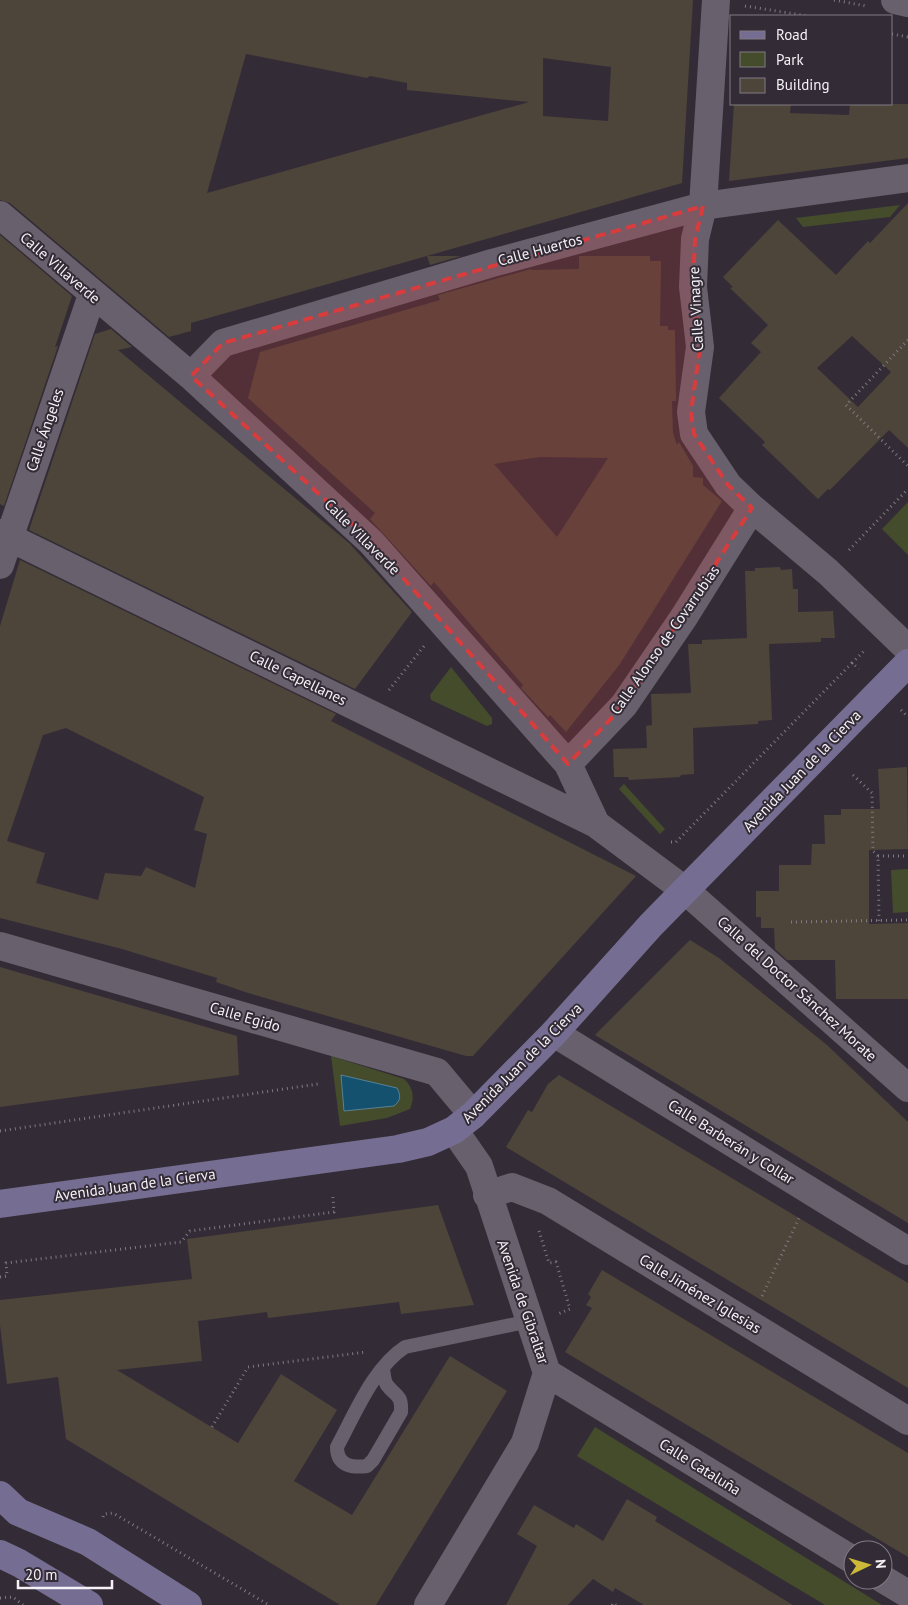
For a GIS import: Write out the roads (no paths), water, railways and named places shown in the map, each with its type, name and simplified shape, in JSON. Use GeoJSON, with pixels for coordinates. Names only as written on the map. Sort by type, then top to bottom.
{"type":"FeatureCollection","features":[{"type":"Feature","properties":{"kind":"street"},"geometry":{"type":"LineString","coordinates":[[895,0],[908,3]]}},
{"type":"Feature","properties":{"kind":"street","name":"Calle Vinagre"},"geometry":{"type":"LineString","coordinates":[[716,1],[703,206],[695,239],[693,287],[700,347],[691,412],[694,434],[728,484],[752,508],[828,572],[908,649]]}},
{"type":"Feature","properties":{"kind":"street","name":"Calle Huertos"},"geometry":{"type":"LineString","coordinates":[[191,376],[224,343],[492,263],[703,206],[908,178]]}},
{"type":"Feature","properties":{"kind":"street","name":"Calle Villaverde"},"geometry":{"type":"LineString","coordinates":[[0,216],[191,376],[371,542],[568,764],[596,824],[686,891]]}},
{"type":"Feature","properties":{"kind":"street","name":"Calle Ángeles"},"geometry":{"type":"LineString","coordinates":[[0,565],[4,535],[92,295]]}},
{"type":"Feature","properties":{"kind":"street","name":"Calle Alonso de Covarrubias"},"geometry":{"type":"LineString","coordinates":[[568,764],[624,705],[684,617],[752,508]]}},
{"type":"Feature","properties":{"kind":"street","name":"Calle Capellanes"},"geometry":{"type":"LineString","coordinates":[[4,535],[596,824]]}},
{"type":"Feature","properties":{"kind":"street","name":"Avenida Juan de la Cierva"},"geometry":{"type":"LineString","coordinates":[[0,1204],[398,1149],[428,1142],[463,1122],[554,1033],[646,931],[908,663]]}},
{"type":"Feature","properties":{"kind":"street","name":"Calle del Doctor Sánchez Morate"},"geometry":{"type":"LineString","coordinates":[[686,891],[908,1088]]}},
{"type":"Feature","properties":{"kind":"street","name":"Calle Egido"},"geometry":{"type":"LineString","coordinates":[[0,946],[437,1072],[463,1122]]}},
{"type":"Feature","properties":{"kind":"street","name":"Calle Barberán y Collar"},"geometry":{"type":"LineString","coordinates":[[554,1033],[908,1252]]}},
{"type":"Feature","properties":{"kind":"street","name":"Avenida de Gibraltar"},"geometry":{"type":"LineString","coordinates":[[428,1605],[525,1443],[547,1373],[463,1122]]}},
{"type":"Feature","properties":{"kind":"street","name":"Calle Jiménez Iglesias"},"geometry":{"type":"LineString","coordinates":[[487,1195],[512,1187],[548,1202],[908,1421]]}},
{"type":"Feature","properties":{"kind":"street","name":"Calle Cataluña"},"geometry":{"type":"LineString","coordinates":[[547,1373],[843,1554]]}},
{"type":"Feature","properties":{"kind":"street"},"geometry":{"type":"LineString","coordinates":[[0,1496],[18,1512],[88,1542],[188,1605]]}},
{"type":"Feature","properties":{"kind":"street"},"geometry":{"type":"LineString","coordinates":[[0,1554],[19,1563],[88,1605]]}},
{"type":"Feature","properties":{"kind":"street"},"geometry":{"type":"LineString","coordinates":[[893,1585],[908,1594]]}},
{"type":"Feature","properties":{"kind":"lane"},"geometry":{"type":"LineString","coordinates":[[383,1369],[387,1384],[398,1394],[401,1412],[373,1460],[367,1466],[348,1466],[341,1461],[337,1453],[337,1447],[367,1392],[392,1355],[405,1347],[530,1321]]}},
{"type":"Feature","properties":{"kind":"water"},"geometry":{"type":"Polygon","coordinates":[[[341,1075],[397,1088],[400,1096],[399,1100],[394,1106],[344,1111],[341,1075]]]}}]}
